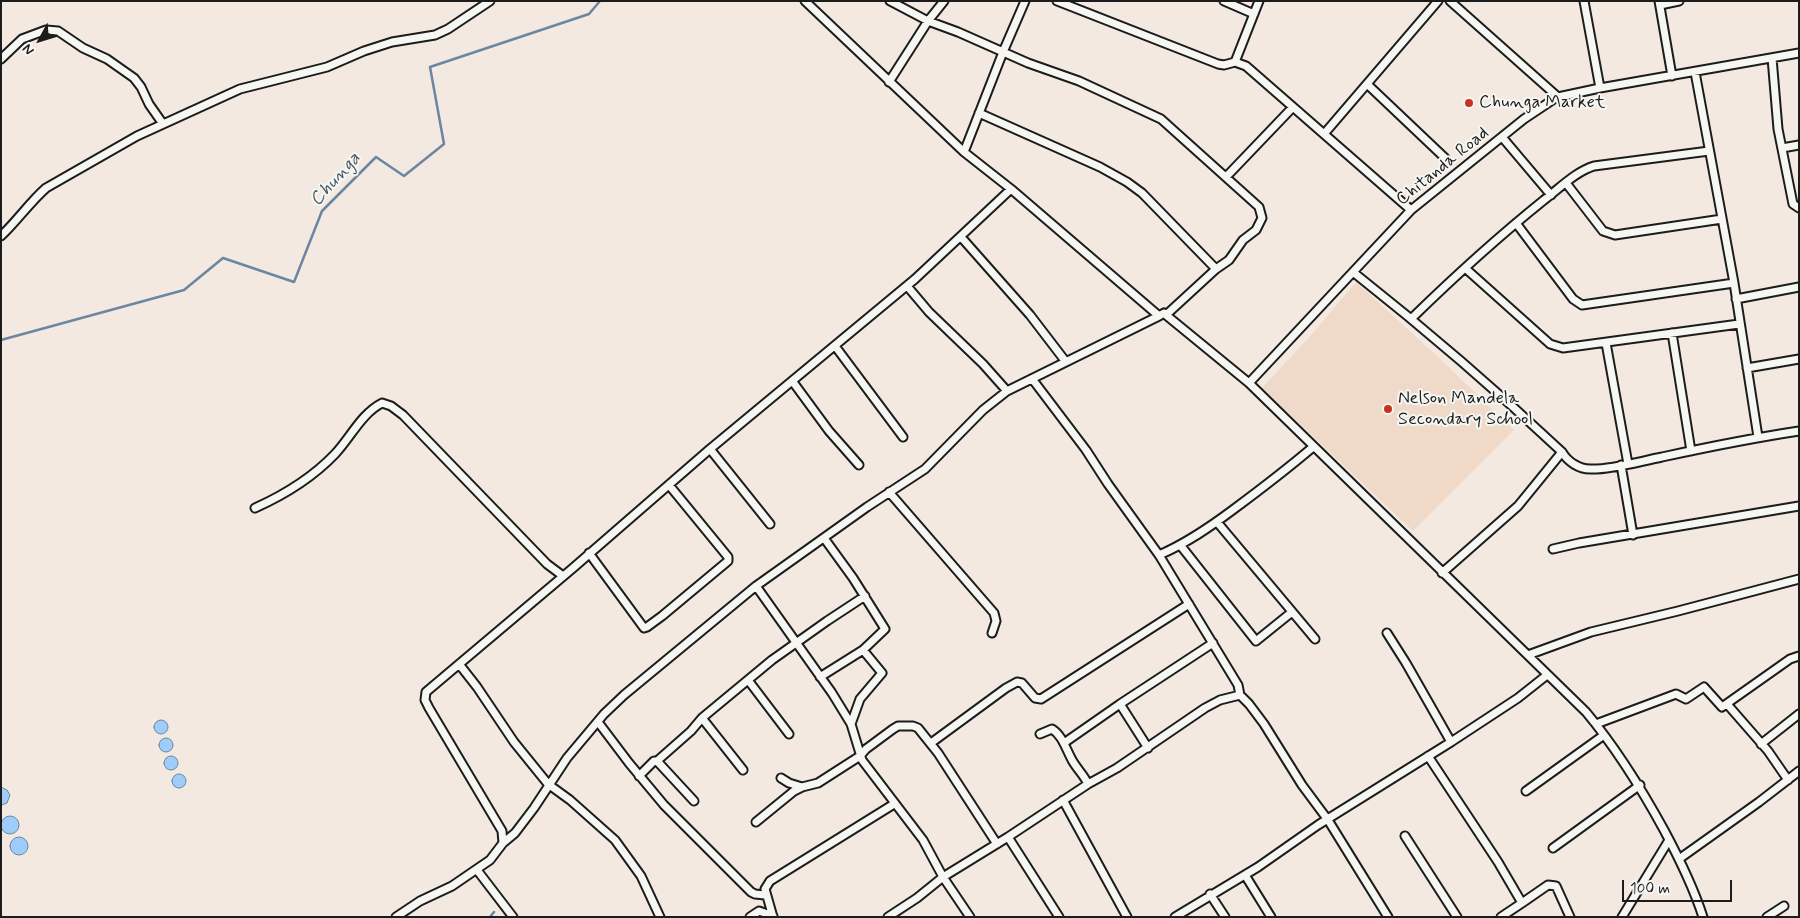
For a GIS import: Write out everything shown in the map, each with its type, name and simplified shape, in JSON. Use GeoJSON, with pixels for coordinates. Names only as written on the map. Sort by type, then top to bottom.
{"type":"FeatureCollection","features":[{"type":"Feature","properties":{"kind":"street"},"geometry":{"type":"LineString","coordinates":[[1,236],[14,224],[33,199],[46,188],[137,136],[240,90],[327,67],[364,51],[392,42],[435,34],[448,29],[490,1]]}},
{"type":"Feature","properties":{"kind":"street"},"geometry":{"type":"LineString","coordinates":[[805,1],[964,152],[1249,383],[1586,712],[1618,752],[1640,785],[1691,884],[1703,917]]}},
{"type":"Feature","properties":{"kind":"street"},"geometry":{"type":"LineString","coordinates":[[396,917],[416,904],[452,886],[490,860],[503,842],[515,832],[534,808],[548,784],[567,758],[604,714],[624,695],[756,586],[924,469],[983,410],[1007,391],[1163,315],[1229,260],[1243,240],[1256,230],[1262,218],[1259,208],[1161,119],[1079,81],[928,21],[890,1]]}},
{"type":"Feature","properties":{"kind":"street"},"geometry":{"type":"LineString","coordinates":[[889,82],[928,21],[944,1]]}},
{"type":"Feature","properties":{"kind":"street"},"geometry":{"type":"LineString","coordinates":[[964,152],[1002,52],[1025,1]]}},
{"type":"Feature","properties":{"kind":"street"},"geometry":{"type":"LineString","coordinates":[[1057,1],[1218,64],[1224,65],[1236,62],[1246,66],[1411,210]]}},
{"type":"Feature","properties":{"kind":"street"},"geometry":{"type":"LineString","coordinates":[[1224,1],[1254,14]]}},
{"type":"Feature","properties":{"kind":"street"},"geometry":{"type":"LineString","coordinates":[[1236,62],[1259,1]]}},
{"type":"Feature","properties":{"kind":"street"},"geometry":{"type":"LineString","coordinates":[[1324,134],[1438,1]]}},
{"type":"Feature","properties":{"kind":"street"},"geometry":{"type":"LineString","coordinates":[[1450,1],[1558,97]]}},
{"type":"Feature","properties":{"kind":"street"},"geometry":{"type":"LineString","coordinates":[[1584,1],[1600,88]]}},
{"type":"Feature","properties":{"kind":"street"},"geometry":{"type":"LineString","coordinates":[[1672,76],[1659,3],[1679,1]]}},
{"type":"Feature","properties":{"kind":"street"},"geometry":{"type":"LineString","coordinates":[[1,60],[22,39],[46,30],[58,31],[83,48],[107,59],[134,78],[163,124]]}},
{"type":"Feature","properties":{"kind":"street","name":"Chitanda Road"},"geometry":{"type":"LineString","coordinates":[[1249,383],[1411,210],[1524,119],[1558,97],[1799,53]]}},
{"type":"Feature","properties":{"kind":"street"},"geometry":{"type":"LineString","coordinates":[[1772,58],[1778,128],[1793,204],[1799,208]]}},
{"type":"Feature","properties":{"kind":"street"},"geometry":{"type":"LineString","coordinates":[[1695,72],[1734,282],[1758,437]]}},
{"type":"Feature","properties":{"kind":"street"},"geometry":{"type":"LineString","coordinates":[[1367,84],[1445,158]]}},
{"type":"Feature","properties":{"kind":"street"},"geometry":{"type":"LineString","coordinates":[[1226,177],[1293,107]]}},
{"type":"Feature","properties":{"kind":"street"},"geometry":{"type":"LineString","coordinates":[[979,113],[1100,167],[1127,182],[1142,193],[1216,270]]}},
{"type":"Feature","properties":{"kind":"street"},"geometry":{"type":"LineString","coordinates":[[1502,137],[1551,195]]}},
{"type":"Feature","properties":{"kind":"street"},"geometry":{"type":"LineString","coordinates":[[1782,148],[1799,145]]}},
{"type":"Feature","properties":{"kind":"street"},"geometry":{"type":"LineString","coordinates":[[1412,318],[1516,223],[1566,184],[1578,172],[1594,166],[1709,151]]}},
{"type":"Feature","properties":{"kind":"street"},"geometry":{"type":"LineString","coordinates":[[1566,184],[1591,218],[1607,234],[1615,235],[1722,219]]}},
{"type":"Feature","properties":{"kind":"street"},"geometry":{"type":"LineString","coordinates":[[503,842],[502,832],[475,789],[425,700],[426,692],[710,449],[907,286],[1012,189]]}},
{"type":"Feature","properties":{"kind":"street"},"geometry":{"type":"LineString","coordinates":[[1516,223],[1573,299],[1582,305],[1734,282]]}},
{"type":"Feature","properties":{"kind":"street"},"geometry":{"type":"LineString","coordinates":[[961,237],[1030,315],[1066,362]]}},
{"type":"Feature","properties":{"kind":"street"},"geometry":{"type":"LineString","coordinates":[[1465,268],[1550,344],[1563,348],[1739,324]]}},
{"type":"Feature","properties":{"kind":"street"},"geometry":{"type":"LineString","coordinates":[[1353,272],[1412,318],[1518,411],[1565,457],[1578,467],[1590,469],[1624,464],[1758,437],[1799,431]]}},
{"type":"Feature","properties":{"kind":"street"},"geometry":{"type":"LineString","coordinates":[[907,286],[929,312],[983,364],[1007,391]]}},
{"type":"Feature","properties":{"kind":"street"},"geometry":{"type":"LineString","coordinates":[[1736,299],[1799,287]]}},
{"type":"Feature","properties":{"kind":"street"},"geometry":{"type":"LineString","coordinates":[[1672,333],[1691,451]]}},
{"type":"Feature","properties":{"kind":"street"},"geometry":{"type":"LineString","coordinates":[[1606,343],[1633,535]]}},
{"type":"Feature","properties":{"kind":"street"},"geometry":{"type":"LineString","coordinates":[[835,346],[903,437]]}},
{"type":"Feature","properties":{"kind":"street"},"geometry":{"type":"LineString","coordinates":[[1748,368],[1799,359]]}},
{"type":"Feature","properties":{"kind":"street"},"geometry":{"type":"LineString","coordinates":[[1032,380],[1086,450],[1159,555],[1238,685],[1240,695],[1250,704],[1264,724],[1302,785],[1328,820],[1388,917]]}},
{"type":"Feature","properties":{"kind":"street"},"geometry":{"type":"LineString","coordinates":[[793,382],[829,431],[859,465]]}},
{"type":"Feature","properties":{"kind":"street"},"geometry":{"type":"LineString","coordinates":[[255,508],[279,496],[309,476],[335,454],[349,434],[372,408],[382,403],[391,406],[403,414],[498,515],[547,564],[563,576]]}},
{"type":"Feature","properties":{"kind":"street"},"geometry":{"type":"LineString","coordinates":[[1159,555],[1181,546],[1217,522],[1278,477],[1313,447]]}},
{"type":"Feature","properties":{"kind":"street"},"geometry":{"type":"LineString","coordinates":[[710,449],[770,524]]}},
{"type":"Feature","properties":{"kind":"street"},"geometry":{"type":"LineString","coordinates":[[1442,573],[1518,506],[1562,452]]}},
{"type":"Feature","properties":{"kind":"street"},"geometry":{"type":"LineString","coordinates":[[589,554],[644,628],[655,622],[728,561],[728,556],[704,525],[669,485]]}},
{"type":"Feature","properties":{"kind":"street"},"geometry":{"type":"LineString","coordinates":[[889,492],[994,614],[996,621],[992,633]]}},
{"type":"Feature","properties":{"kind":"street"},"geometry":{"type":"LineString","coordinates":[[1553,549],[1799,506]]}},
{"type":"Feature","properties":{"kind":"street"},"geometry":{"type":"LineString","coordinates":[[1217,522],[1315,639]]}},
{"type":"Feature","properties":{"kind":"street"},"geometry":{"type":"LineString","coordinates":[[820,677],[863,650],[885,629],[853,578],[824,538]]}},
{"type":"Feature","properties":{"kind":"street"},"geometry":{"type":"LineString","coordinates":[[1181,546],[1256,641],[1292,612]]}},
{"type":"Feature","properties":{"kind":"street"},"geometry":{"type":"LineString","coordinates":[[1528,656],[1591,632],[1799,579]]}},
{"type":"Feature","properties":{"kind":"street"},"geometry":{"type":"LineString","coordinates":[[756,586],[832,692],[851,724],[860,756],[894,804],[924,840],[943,876],[968,914],[959,917]]}},
{"type":"Feature","properties":{"kind":"street"},"geometry":{"type":"LineString","coordinates":[[639,776],[654,761],[657,761],[691,731],[702,718],[748,680],[796,642],[865,596]]}},
{"type":"Feature","properties":{"kind":"street"},"geometry":{"type":"LineString","coordinates":[[931,743],[1017,682],[1022,683],[1035,698],[1041,699],[1188,604]]}},
{"type":"Feature","properties":{"kind":"street"},"geometry":{"type":"LineString","coordinates":[[1387,633],[1452,742]]}},
{"type":"Feature","properties":{"kind":"street"},"geometry":{"type":"LineString","coordinates":[[1064,743],[1213,643]]}},
{"type":"Feature","properties":{"kind":"street"},"geometry":{"type":"LineString","coordinates":[[851,724],[860,699],[882,673],[863,650]]}},
{"type":"Feature","properties":{"kind":"street"},"geometry":{"type":"LineString","coordinates":[[1596,724],[1676,694],[1686,699],[1704,687],[1722,707],[1790,659],[1799,656]]}},
{"type":"Feature","properties":{"kind":"street"},"geometry":{"type":"LineString","coordinates":[[458,664],[514,742],[548,784],[570,800],[615,840],[641,876],[660,917]]}},
{"type":"Feature","properties":{"kind":"street"},"geometry":{"type":"LineString","coordinates":[[1175,917],[1210,894],[1245,875],[1452,742],[1518,698],[1547,675]]}},
{"type":"Feature","properties":{"kind":"street"},"geometry":{"type":"LineString","coordinates":[[748,680],[789,734]]}},
{"type":"Feature","properties":{"kind":"street"},"geometry":{"type":"LineString","coordinates":[[888,917],[917,898],[943,876],[997,844],[1220,700],[1240,695]]}},
{"type":"Feature","properties":{"kind":"street"},"geometry":{"type":"LineString","coordinates":[[1120,704],[1148,748]]}},
{"type":"Feature","properties":{"kind":"street"},"geometry":{"type":"LineString","coordinates":[[1727,704],[1768,751],[1788,780]]}},
{"type":"Feature","properties":{"kind":"street"},"geometry":{"type":"LineString","coordinates":[[1761,744],[1799,714]]}},
{"type":"Feature","properties":{"kind":"street"},"geometry":{"type":"LineString","coordinates":[[702,718],[743,770]]}},
{"type":"Feature","properties":{"kind":"street"},"geometry":{"type":"LineString","coordinates":[[598,722],[639,776],[713,856],[751,892],[765,895]]}},
{"type":"Feature","properties":{"kind":"street"},"geometry":{"type":"LineString","coordinates":[[756,822],[802,787],[818,783],[860,756],[866,749],[898,726],[913,726],[918,728],[931,743],[997,844]]}},
{"type":"Feature","properties":{"kind":"street"},"geometry":{"type":"LineString","coordinates":[[1040,734],[1052,728],[1064,743],[1073,762],[1088,784]]}},
{"type":"Feature","properties":{"kind":"street"},"geometry":{"type":"LineString","coordinates":[[1526,791],[1604,735]]}},
{"type":"Feature","properties":{"kind":"street"},"geometry":{"type":"LineString","coordinates":[[1428,756],[1498,862],[1522,903]]}},
{"type":"Feature","properties":{"kind":"street"},"geometry":{"type":"LineString","coordinates":[[657,761],[694,801]]}},
{"type":"Feature","properties":{"kind":"street"},"geometry":{"type":"LineString","coordinates":[[1679,859],[1799,771]]}},
{"type":"Feature","properties":{"kind":"street"},"geometry":{"type":"LineString","coordinates":[[781,778],[802,787]]}},
{"type":"Feature","properties":{"kind":"street"},"geometry":{"type":"LineString","coordinates":[[1553,848],[1640,785]]}},
{"type":"Feature","properties":{"kind":"street"},"geometry":{"type":"LineString","coordinates":[[1063,800],[1127,917]]}},
{"type":"Feature","properties":{"kind":"street"},"geometry":{"type":"LineString","coordinates":[[773,916],[765,895],[766,885],[778,875],[894,804]]}},
{"type":"Feature","properties":{"kind":"street"},"geometry":{"type":"LineString","coordinates":[[1405,836],[1458,917]]}},
{"type":"Feature","properties":{"kind":"street"},"geometry":{"type":"LineString","coordinates":[[1008,837],[1059,917]]}},
{"type":"Feature","properties":{"kind":"street"},"geometry":{"type":"LineString","coordinates":[[1622,917],[1669,840]]}},
{"type":"Feature","properties":{"kind":"street"},"geometry":{"type":"LineString","coordinates":[[477,870],[513,917]]}},
{"type":"Feature","properties":{"kind":"street"},"geometry":{"type":"LineString","coordinates":[[1245,875],[1271,917]]}},
{"type":"Feature","properties":{"kind":"street"},"geometry":{"type":"LineString","coordinates":[[1501,917],[1552,884],[1556,886],[1570,917]]}},
{"type":"Feature","properties":{"kind":"street"},"geometry":{"type":"LineString","coordinates":[[1210,894],[1225,917]]}},
{"type":"Feature","properties":{"kind":"street"},"geometry":{"type":"LineString","coordinates":[[1767,917],[1784,906]]}},
{"type":"Feature","properties":{"kind":"street"},"geometry":{"type":"LineString","coordinates":[[750,917],[759,911],[773,916]]}},
{"type":"Feature","properties":{"kind":"shaded area","name":"Nelson Mandela Secondary School"},"geometry":{"type":"Polygon","coordinates":[[[1356,282],[1514,430],[1413,531],[1262,388],[1314,332],[1356,282]]]}},
{"type":"Feature","properties":{"kind":"water"},"geometry":{"type":"Polygon","coordinates":[[[161,720],[166,722],[168,727],[166,732],[161,734],[156,732],[154,727],[156,722],[161,720]]]}},
{"type":"Feature","properties":{"kind":"water"},"geometry":{"type":"Polygon","coordinates":[[[166,738],[171,740],[173,745],[171,750],[166,752],[161,750],[159,745],[161,740],[166,738]]]}},
{"type":"Feature","properties":{"kind":"water"},"geometry":{"type":"Polygon","coordinates":[[[171,756],[176,758],[178,763],[176,768],[171,770],[166,768],[164,763],[166,758],[171,756]]]}},
{"type":"Feature","properties":{"kind":"water"},"geometry":{"type":"Polygon","coordinates":[[[179,774],[184,776],[186,781],[184,786],[179,788],[174,786],[172,781],[174,776],[179,774]]]}},
{"type":"Feature","properties":{"kind":"water"},"geometry":{"type":"Polygon","coordinates":[[[1,787],[7,790],[10,795],[7,803],[2,805],[1,787]]]}},
{"type":"Feature","properties":{"kind":"water"},"geometry":{"type":"Polygon","coordinates":[[[10,816],[16,819],[19,825],[16,831],[10,834],[4,831],[1,825],[4,819],[10,816]]]}},
{"type":"Feature","properties":{"kind":"water"},"geometry":{"type":"Polygon","coordinates":[[[19,837],[25,840],[28,846],[25,852],[19,855],[13,852],[10,846],[13,840],[19,837]]]}},
{"type":"Feature","properties":{"kind":"waterway","name":"Chunga"},"geometry":{"type":"LineString","coordinates":[[1,340],[184,290],[223,258],[294,282],[322,211],[376,157],[404,176],[444,144],[430,67],[589,14],[600,1]]}},
{"type":"Feature","properties":{"kind":"waterway"},"geometry":{"type":"LineString","coordinates":[[490,917],[494,912]]}},
{"type":"Feature","properties":{"kind":"place","name":"Chunga Market"},"geometry":{"type":"Point","coordinates":[1469,103]}},
{"type":"Feature","properties":{"kind":"place","name":"Nelson Mandela Secondary School"},"geometry":{"type":"Point","coordinates":[1388,409]}}]}
